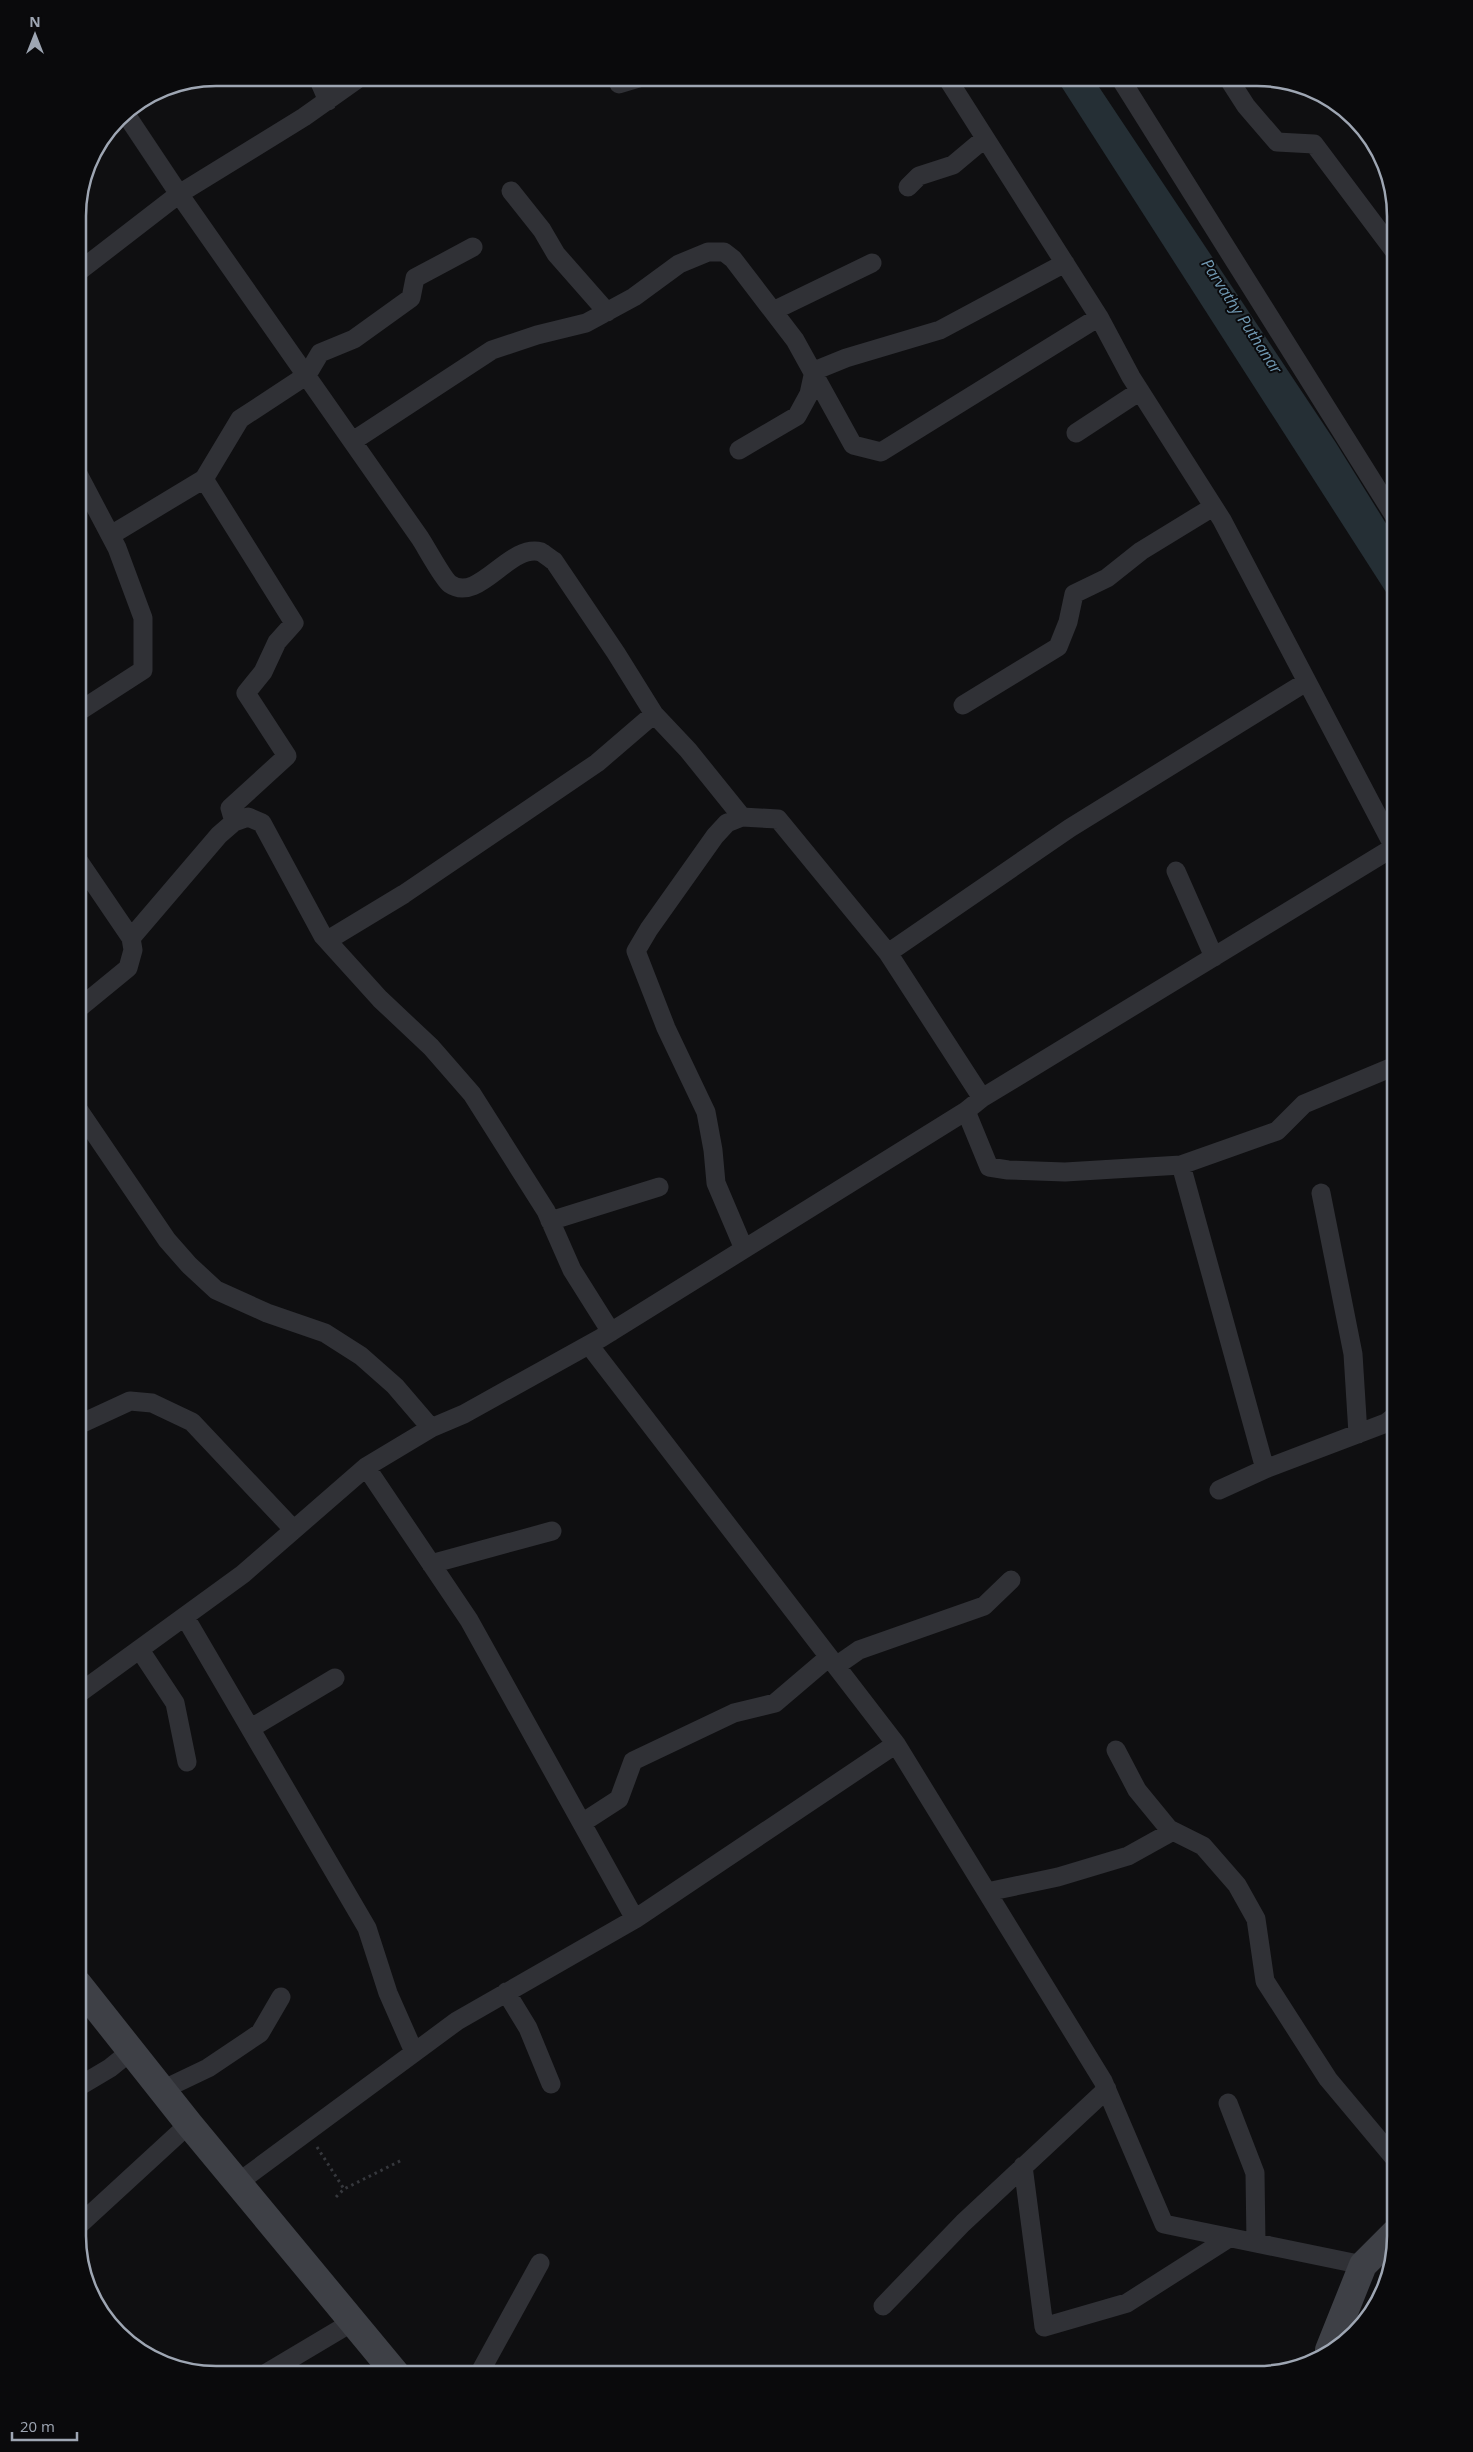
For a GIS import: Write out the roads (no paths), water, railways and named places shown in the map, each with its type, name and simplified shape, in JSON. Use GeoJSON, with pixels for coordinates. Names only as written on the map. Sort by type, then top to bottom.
{"type":"FeatureCollection","features":[{"type":"Feature","properties":{"kind":"main road"},"geometry":{"type":"LineString","coordinates":[[86,1994],[189,2124],[389,2365]]}},
{"type":"Feature","properties":{"kind":"main road"},"geometry":{"type":"LineString","coordinates":[[1333,2341],[1363,2265],[1387,2242]]}},
{"type":"Feature","properties":{"kind":"street"},"geometry":{"type":"LineString","coordinates":[[322,86],[328,101]]}},
{"type":"Feature","properties":{"kind":"street"},"geometry":{"type":"LineString","coordinates":[[87,265],[179,194],[328,101],[348,86]]}},
{"type":"Feature","properties":{"kind":"street"},"geometry":{"type":"LineString","coordinates":[[952,87],[1099,317],[1140,391],[1213,507],[1387,833]]}},
{"type":"Feature","properties":{"kind":"street"},"geometry":{"type":"LineString","coordinates":[[1126,87],[1387,503]]}},
{"type":"Feature","properties":{"kind":"street"},"geometry":{"type":"LineString","coordinates":[[1234,87],[1246,106],[1278,142],[1314,144],[1387,240]]}},
{"type":"Feature","properties":{"kind":"street"},"geometry":{"type":"LineString","coordinates":[[129,120],[353,441],[450,584],[459,587],[475,586],[521,553],[540,552],[554,561],[616,653],[654,714],[688,750],[742,817]]}},
{"type":"Feature","properties":{"kind":"street"},"geometry":{"type":"LineString","coordinates":[[908,187],[919,176],[953,165],[984,138]]}},
{"type":"Feature","properties":{"kind":"street"},"geometry":{"type":"LineString","coordinates":[[511,191],[542,230],[556,254],[607,312]]}},
{"type":"Feature","properties":{"kind":"street"},"geometry":{"type":"LineString","coordinates":[[111,536],[204,479],[240,418],[306,375],[320,353],[354,339],[411,298],[415,278],[473,247]]}},
{"type":"Feature","properties":{"kind":"street"},"geometry":{"type":"LineString","coordinates":[[353,441],[492,350],[537,335],[586,323],[634,297],[679,264],[708,252],[724,252],[733,259],[795,340],[814,371],[853,445],[881,452],[1099,317]]}},
{"type":"Feature","properties":{"kind":"street"},"geometry":{"type":"LineString","coordinates":[[773,311],[872,263]]}},
{"type":"Feature","properties":{"kind":"street"},"geometry":{"type":"LineString","coordinates":[[814,371],[846,358],[940,330],[1064,263]]}},
{"type":"Feature","properties":{"kind":"street"},"geometry":{"type":"LineString","coordinates":[[740,450],[797,416],[809,394],[814,371]]}},
{"type":"Feature","properties":{"kind":"street"},"geometry":{"type":"LineString","coordinates":[[1076,432],[1140,391]]}},
{"type":"Feature","properties":{"kind":"street"},"geometry":{"type":"LineString","coordinates":[[204,479],[294,623],[277,642],[263,672],[246,693],[287,756],[230,808],[234,822]]}},
{"type":"Feature","properties":{"kind":"street"},"geometry":{"type":"LineString","coordinates":[[87,491],[111,536],[143,618],[143,670],[87,706]]}},
{"type":"Feature","properties":{"kind":"street"},"geometry":{"type":"LineString","coordinates":[[963,705],[1058,647],[1068,622],[1074,594],[1107,578],[1142,550],[1213,507]]}},
{"type":"Feature","properties":{"kind":"street"},"geometry":{"type":"LineString","coordinates":[[888,953],[1070,828],[1306,682]]}},
{"type":"Feature","properties":{"kind":"street"},"geometry":{"type":"LineString","coordinates":[[328,940],[404,894],[597,763],[654,714]]}},
{"type":"Feature","properties":{"kind":"street"},"geometry":{"type":"LineString","coordinates":[[131,938],[204,850],[234,822],[248,817],[262,823],[328,940],[380,999],[431,1047],[472,1094],[550,1221],[572,1270],[611,1332]]}},
{"type":"Feature","properties":{"kind":"street"},"geometry":{"type":"LineString","coordinates":[[744,1249],[716,1183],[713,1150],[706,1112],[666,1028],[636,951],[649,929],[715,836],[727,823],[742,817],[778,819],[888,953],[982,1098]]}},
{"type":"Feature","properties":{"kind":"street"},"geometry":{"type":"LineString","coordinates":[[86,1688],[244,1574],[293,1529],[366,1467],[431,1428],[464,1414],[589,1346],[966,1111],[982,1098],[1387,853]]}},
{"type":"Feature","properties":{"kind":"street"},"geometry":{"type":"LineString","coordinates":[[1176,870],[1214,957]]}},
{"type":"Feature","properties":{"kind":"street"},"geometry":{"type":"LineString","coordinates":[[87,873],[131,938],[134,950],[128,968],[87,1002]]}},
{"type":"Feature","properties":{"kind":"street"},"geometry":{"type":"LineString","coordinates":[[966,1111],[989,1167],[1008,1170],[1064,1172],[1181,1165],[1277,1131],[1304,1104],[1387,1070]]}},
{"type":"Feature","properties":{"kind":"street"},"geometry":{"type":"LineString","coordinates":[[87,1122],[167,1240],[189,1265],[216,1290],[267,1313],[325,1333],[354,1351],[395,1386],[431,1428]]}},
{"type":"Feature","properties":{"kind":"street"},"geometry":{"type":"LineString","coordinates":[[1181,1165],[1265,1469]]}},
{"type":"Feature","properties":{"kind":"street"},"geometry":{"type":"LineString","coordinates":[[550,1221],[659,1187]]}},
{"type":"Feature","properties":{"kind":"street"},"geometry":{"type":"LineString","coordinates":[[1321,1194],[1353,1354],[1358,1434]]}},
{"type":"Feature","properties":{"kind":"street"},"geometry":{"type":"LineString","coordinates":[[589,1346],[896,1744],[1107,2089],[1164,2224],[1363,2265]]}},
{"type":"Feature","properties":{"kind":"street"},"geometry":{"type":"LineString","coordinates":[[86,1421],[130,1401],[152,1403],[192,1422],[293,1529]]}},
{"type":"Feature","properties":{"kind":"street"},"geometry":{"type":"LineString","coordinates":[[1219,1490],[1265,1469],[1387,1422]]}},
{"type":"Feature","properties":{"kind":"street"},"geometry":{"type":"LineString","coordinates":[[366,1467],[469,1620],[635,1919]]}},
{"type":"Feature","properties":{"kind":"street"},"geometry":{"type":"LineString","coordinates":[[431,1564],[552,1531]]}},
{"type":"Feature","properties":{"kind":"street"},"geometry":{"type":"LineString","coordinates":[[582,1823],[619,1798],[633,1761],[734,1713],[775,1703],[833,1662],[859,1650],[984,1606],[1011,1580]]}},
{"type":"Feature","properties":{"kind":"street"},"geometry":{"type":"LineString","coordinates":[[186,1616],[367,1928],[388,1993],[414,2052]]}},
{"type":"Feature","properties":{"kind":"street"},"geometry":{"type":"LineString","coordinates":[[140,1650],[175,1703],[187,1762]]}},
{"type":"Feature","properties":{"kind":"street"},"geometry":{"type":"LineString","coordinates":[[251,1728],[335,1678]]}},
{"type":"Feature","properties":{"kind":"street"},"geometry":{"type":"LineString","coordinates":[[239,2182],[457,2021],[635,1919],[896,1744]]}},
{"type":"Feature","properties":{"kind":"street"},"geometry":{"type":"LineString","coordinates":[[1116,1750],[1137,1790],[1173,1831],[1203,1846],[1237,1885],[1256,1919],[1265,1980],[1328,2079],[1387,2148]]}},
{"type":"Feature","properties":{"kind":"street"},"geometry":{"type":"LineString","coordinates":[[987,1892],[1058,1877],[1128,1856],[1173,1831]]}},
{"type":"Feature","properties":{"kind":"street"},"geometry":{"type":"LineString","coordinates":[[506,1992],[528,2028],[552,2084]]}},
{"type":"Feature","properties":{"kind":"street"},"geometry":{"type":"LineString","coordinates":[[162,2090],[208,2068],[260,2033],[281,1997]]}},
{"type":"Feature","properties":{"kind":"street"},"geometry":{"type":"LineString","coordinates":[[86,2082],[110,2068],[131,2051]]}},
{"type":"Feature","properties":{"kind":"street"},"geometry":{"type":"LineString","coordinates":[[883,2306],[963,2223],[1022,2166],[1107,2089]]}},
{"type":"Feature","properties":{"kind":"street"},"geometry":{"type":"LineString","coordinates":[[1228,2103],[1255,2173],[1256,2243]]}},
{"type":"Feature","properties":{"kind":"street"},"geometry":{"type":"LineString","coordinates":[[86,2219],[189,2124]]}},
{"type":"Feature","properties":{"kind":"street"},"geometry":{"type":"LineString","coordinates":[[1022,2166],[1044,2327],[1127,2304],[1229,2238]]}},
{"type":"Feature","properties":{"kind":"street"},"geometry":{"type":"LineString","coordinates":[[484,2365],[540,2263]]}},
{"type":"Feature","properties":{"kind":"street"},"geometry":{"type":"LineString","coordinates":[[280,2365],[354,2321]]}},
{"type":"Feature","properties":{"kind":"water","name":"Parvathy Puthanar"},"geometry":{"type":"Polygon","coordinates":[[[1062,87],[1099,87],[1336,443],[1387,525],[1387,594],[1062,87]]]}}]}
